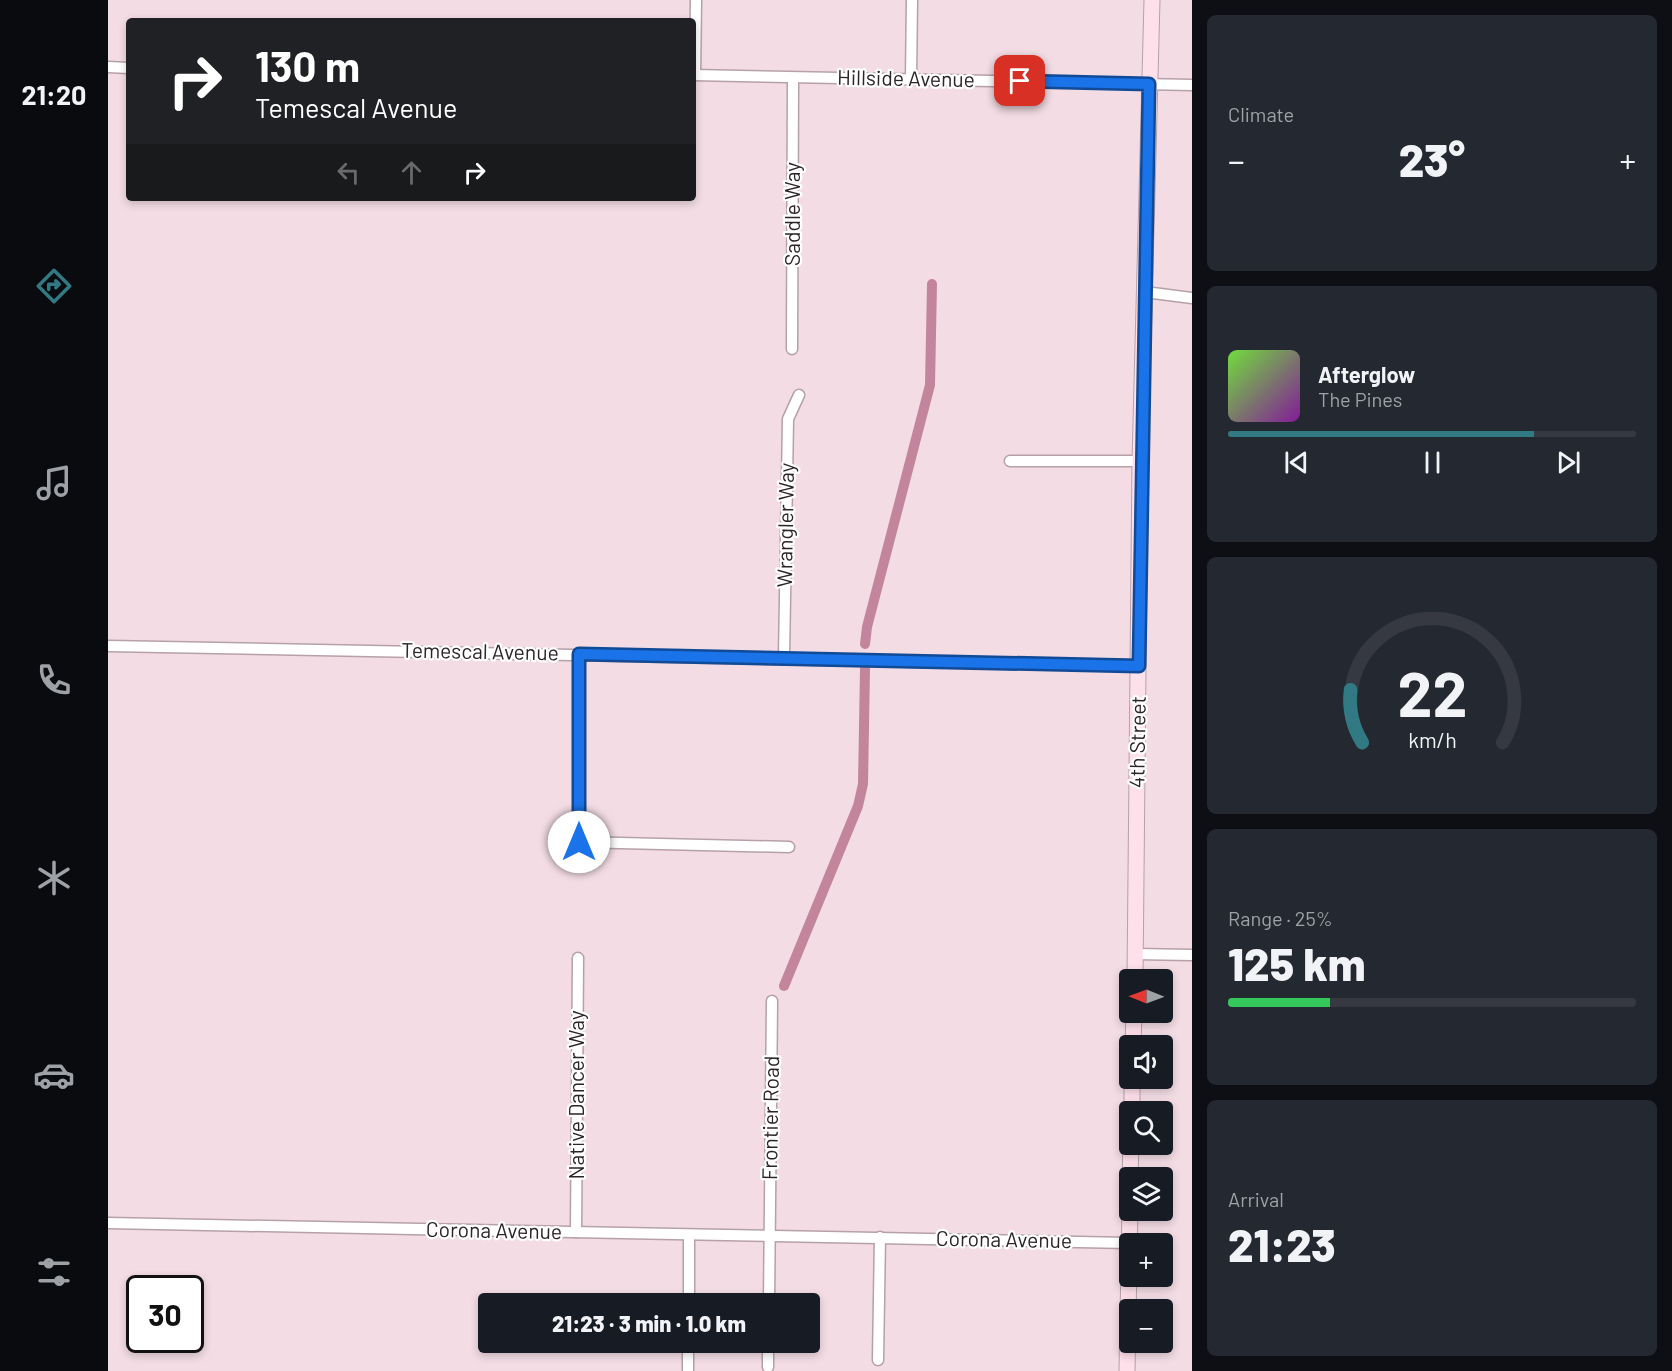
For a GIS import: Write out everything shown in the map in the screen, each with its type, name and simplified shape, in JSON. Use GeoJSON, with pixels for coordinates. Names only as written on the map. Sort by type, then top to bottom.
{"type":"FeatureCollection","features":[{"type":"Feature","properties":{"kind":"street"},"geometry":{"type":"LineString","coordinates":[[696,0],[696,18]]}},
{"type":"Feature","properties":{"kind":"street"},"geometry":{"type":"LineString","coordinates":[[911,78],[912,0]]}},
{"type":"Feature","properties":{"kind":"street","name":"4th Street"},"geometry":{"type":"LineString","coordinates":[[1135,969],[1140,461],[1152,0]]}},
{"type":"Feature","properties":{"kind":"street"},"geometry":{"type":"LineString","coordinates":[[108,67],[126,68]]}},
{"type":"Feature","properties":{"kind":"street","name":"Hillside Avenue"},"geometry":{"type":"LineString","coordinates":[[696,75],[1192,85]]}},
{"type":"Feature","properties":{"kind":"street","name":"Saddle Way"},"geometry":{"type":"LineString","coordinates":[[792,349],[793,78]]}},
{"type":"Feature","properties":{"kind":"street"},"geometry":{"type":"LineString","coordinates":[[1145,292],[1192,298]]}},
{"type":"Feature","properties":{"kind":"street","name":"Wrangler Way"},"geometry":{"type":"LineString","coordinates":[[784,657],[788,418],[799,395]]}},
{"type":"Feature","properties":{"kind":"street"},"geometry":{"type":"LineString","coordinates":[[1010,461],[1140,461]]}},
{"type":"Feature","properties":{"kind":"street","name":"Temescal Avenue"},"geometry":{"type":"LineString","coordinates":[[108,646],[784,657],[1139,666]]}},
{"type":"Feature","properties":{"kind":"street"},"geometry":{"type":"LineString","coordinates":[[579,654],[579,842],[789,847]]}},
{"type":"Feature","properties":{"kind":"street"},"geometry":{"type":"LineString","coordinates":[[1135,954],[1192,955]]}},
{"type":"Feature","properties":{"kind":"street","name":"Native Dancer Way"},"geometry":{"type":"LineString","coordinates":[[576,1232],[578,958]]}},
{"type":"Feature","properties":{"kind":"street","name":"Frontier Road"},"geometry":{"type":"LineString","coordinates":[[769,1293],[772,1001]]}},
{"type":"Feature","properties":{"kind":"street","name":"Corona Avenue"},"geometry":{"type":"LineString","coordinates":[[108,1223],[1119,1243]]}},
{"type":"Feature","properties":{"kind":"street"},"geometry":{"type":"LineString","coordinates":[[688,1293],[689,1235]]}},
{"type":"Feature","properties":{"kind":"street"},"geometry":{"type":"LineString","coordinates":[[878,1360],[880,1237]]}},
{"type":"Feature","properties":{"kind":"street"},"geometry":{"type":"LineString","coordinates":[[1127,1371],[1128,1287]]}},
{"type":"Feature","properties":{"kind":"street"},"geometry":{"type":"LineString","coordinates":[[688,1353],[688,1371]]}},
{"type":"Feature","properties":{"kind":"street"},"geometry":{"type":"LineString","coordinates":[[768,1353],[768,1367]]}},
{"type":"Feature","properties":{"kind":"waterway"},"geometry":{"type":"LineString","coordinates":[[865,644],[867,627],[930,385],[932,284]]}},
{"type":"Feature","properties":{"kind":"waterway"},"geometry":{"type":"LineString","coordinates":[[784,986],[858,806],[863,784],[865,669]]}},
{"type":"Feature","properties":{"kind":"route"},"geometry":{"type":"LineString","coordinates":[[579,842],[579,654],[1139,666],[1140,461],[1149,84],[1020,81]]}}]}
